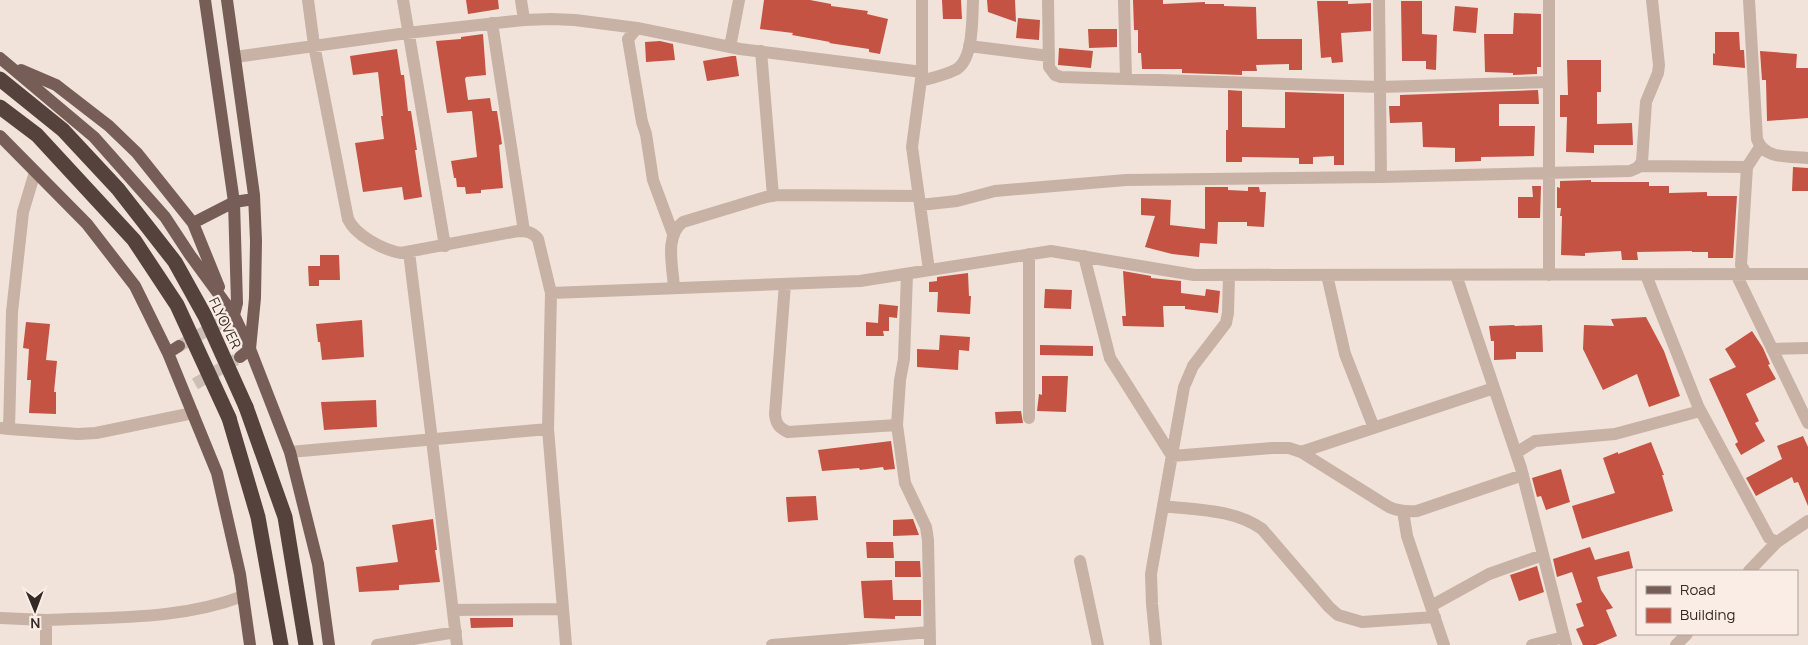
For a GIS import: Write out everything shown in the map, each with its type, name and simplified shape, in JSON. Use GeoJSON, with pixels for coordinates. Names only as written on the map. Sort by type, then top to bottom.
{"type":"FeatureCollection","features":[{"type":"Feature","properties":{"kind":"highway","name":"FLYOVER"},"geometry":{"type":"LineString","coordinates":[[0,79],[63,130],[118,189],[175,262],[205,316],[246,407],[285,517],[306,645]]}},
{"type":"Feature","properties":{"kind":"highway"},"geometry":{"type":"LineString","coordinates":[[0,106],[37,134],[134,240],[177,305],[229,418],[258,517],[281,645]]}},
{"type":"Feature","properties":{"kind":"main road"},"geometry":{"type":"LineString","coordinates":[[205,0],[234,202],[237,303],[228,314]]}},
{"type":"Feature","properties":{"kind":"main road"},"geometry":{"type":"LineString","coordinates":[[227,0],[254,199],[256,241],[255,298],[250,349],[240,358]]}},
{"type":"Feature","properties":{"kind":"main road"},"geometry":{"type":"LineString","coordinates":[[3,61],[56,85],[109,126],[137,153],[193,223],[228,314]]}},
{"type":"Feature","properties":{"kind":"main road"},"geometry":{"type":"LineString","coordinates":[[3,61],[94,137],[165,217],[250,349],[290,452],[318,564],[329,645]]}},
{"type":"Feature","properties":{"kind":"main road"},"geometry":{"type":"LineString","coordinates":[[215,75],[237,74]]}},
{"type":"Feature","properties":{"kind":"main road"},"geometry":{"type":"LineString","coordinates":[[0,136],[87,224],[135,286],[174,349],[190,387],[193,413],[217,473],[240,574],[250,645]]}},
{"type":"Feature","properties":{"kind":"main road"},"geometry":{"type":"LineString","coordinates":[[193,223],[234,202],[254,199]]}},
{"type":"Feature","properties":{"kind":"street"},"geometry":{"type":"LineString","coordinates":[[308,0],[314,45],[348,219],[351,226],[365,237],[392,252],[409,252],[524,231],[534,234],[538,239],[551,293],[548,429],[566,645]]}},
{"type":"Feature","properties":{"kind":"street"},"geometry":{"type":"LineString","coordinates":[[403,0],[407,33],[445,246]]}},
{"type":"Feature","properties":{"kind":"street"},"geometry":{"type":"LineString","coordinates":[[521,0],[524,20]]}},
{"type":"Feature","properties":{"kind":"street"},"geometry":{"type":"LineString","coordinates":[[730,47],[739,0]]}},
{"type":"Feature","properties":{"kind":"street"},"geometry":{"type":"LineString","coordinates":[[922,0],[921,76],[912,147],[929,270]]}},
{"type":"Feature","properties":{"kind":"street"},"geometry":{"type":"LineString","coordinates":[[235,57],[314,45],[492,23],[524,20],[575,20],[636,28],[730,47],[921,76],[956,70],[966,59],[973,0]]}},
{"type":"Feature","properties":{"kind":"street"},"geometry":{"type":"LineString","coordinates":[[1048,0],[1049,67],[1051,71],[1061,77],[1380,87],[1549,82]]}},
{"type":"Feature","properties":{"kind":"street"},"geometry":{"type":"LineString","coordinates":[[1124,0],[1126,79]]}},
{"type":"Feature","properties":{"kind":"street"},"geometry":{"type":"LineString","coordinates":[[1379,0],[1381,177]]}},
{"type":"Feature","properties":{"kind":"street"},"geometry":{"type":"LineString","coordinates":[[1548,275],[1549,0]]}},
{"type":"Feature","properties":{"kind":"street"},"geometry":{"type":"LineString","coordinates":[[1637,168],[1642,162],[1643,155],[1646,102],[1658,73],[1659,65],[1652,0]]}},
{"type":"Feature","properties":{"kind":"street"},"geometry":{"type":"LineString","coordinates":[[1749,0],[1757,140],[1765,152],[1773,155],[1808,158]]}},
{"type":"Feature","properties":{"kind":"street"},"geometry":{"type":"LineString","coordinates":[[492,23],[524,231]]}},
{"type":"Feature","properties":{"kind":"street"},"geometry":{"type":"LineString","coordinates":[[636,28],[628,39],[642,122],[646,134],[653,180],[673,234]]}},
{"type":"Feature","properties":{"kind":"street"},"geometry":{"type":"LineString","coordinates":[[969,46],[1049,56]]}},
{"type":"Feature","properties":{"kind":"street"},"geometry":{"type":"LineString","coordinates":[[761,51],[773,196]]}},
{"type":"Feature","properties":{"kind":"street"},"geometry":{"type":"LineString","coordinates":[[1760,147],[1747,167],[1741,274],[1772,349],[1808,423]]}},
{"type":"Feature","properties":{"kind":"street"},"geometry":{"type":"LineString","coordinates":[[674,288],[671,241],[677,227],[683,222],[773,196],[958,202],[995,191],[1126,180],[1630,172],[1640,166],[1747,167]]}},
{"type":"Feature","properties":{"kind":"street"},"geometry":{"type":"LineString","coordinates":[[35,172],[23,212],[6,311],[5,429],[78,434],[96,433],[193,413]]}},
{"type":"Feature","properties":{"kind":"street"},"geometry":{"type":"LineString","coordinates":[[551,293],[860,281],[1051,251],[1194,275],[1808,274]]}},
{"type":"Feature","properties":{"kind":"street"},"geometry":{"type":"LineString","coordinates":[[409,252],[458,645]]}},
{"type":"Feature","properties":{"kind":"street"},"geometry":{"type":"LineString","coordinates":[[1029,418],[1030,254]]}},
{"type":"Feature","properties":{"kind":"street"},"geometry":{"type":"LineString","coordinates":[[1084,256],[1110,358],[1172,456]]}},
{"type":"Feature","properties":{"kind":"street"},"geometry":{"type":"LineString","coordinates":[[907,274],[904,360],[900,380],[897,425],[905,483],[926,527],[928,540],[930,645]]}},
{"type":"Feature","properties":{"kind":"street"},"geometry":{"type":"LineString","coordinates":[[1156,645],[1151,574],[1184,387],[1187,376],[1193,366],[1226,323],[1228,313],[1228,275]]}},
{"type":"Feature","properties":{"kind":"street"},"geometry":{"type":"LineString","coordinates":[[1327,275],[1342,343],[1374,428]]}},
{"type":"Feature","properties":{"kind":"street"},"geometry":{"type":"LineString","coordinates":[[1456,275],[1516,453],[1565,641],[1532,645]]}},
{"type":"Feature","properties":{"kind":"street"},"geometry":{"type":"LineString","coordinates":[[1646,275],[1700,410],[1769,538],[1777,542]]}},
{"type":"Feature","properties":{"kind":"street"},"geometry":{"type":"LineString","coordinates":[[785,284],[775,414],[776,423],[781,429],[788,432],[897,425]]}},
{"type":"Feature","properties":{"kind":"street"},"geometry":{"type":"LineString","coordinates":[[1772,349],[1808,348]]}},
{"type":"Feature","properties":{"kind":"street"},"geometry":{"type":"LineString","coordinates":[[1301,452],[1494,388]]}},
{"type":"Feature","properties":{"kind":"street"},"geometry":{"type":"LineString","coordinates":[[1516,453],[1535,441],[1615,434],[1700,410]]}},
{"type":"Feature","properties":{"kind":"street"},"geometry":{"type":"LineString","coordinates":[[290,452],[548,429]]}},
{"type":"Feature","properties":{"kind":"street"},"geometry":{"type":"LineString","coordinates":[[1172,456],[1289,448],[1301,452],[1389,507],[1403,511],[1417,511],[1522,475]]}},
{"type":"Feature","properties":{"kind":"street"},"geometry":{"type":"LineString","coordinates":[[1163,506],[1237,516],[1250,520],[1262,528],[1329,607],[1338,615],[1362,622],[1433,612],[1489,574],[1543,554]]}},
{"type":"Feature","properties":{"kind":"street"},"geometry":{"type":"LineString","coordinates":[[1403,511],[1407,536],[1444,645]]}},
{"type":"Feature","properties":{"kind":"street"},"geometry":{"type":"LineString","coordinates":[[1750,570],[1777,542],[1808,521]]}},
{"type":"Feature","properties":{"kind":"street"},"geometry":{"type":"LineString","coordinates":[[1080,562],[1098,645]]}},
{"type":"Feature","properties":{"kind":"street"},"geometry":{"type":"LineString","coordinates":[[0,618],[46,620],[181,613],[221,604],[243,596]]}},
{"type":"Feature","properties":{"kind":"street"},"geometry":{"type":"LineString","coordinates":[[453,610],[563,610]]}},
{"type":"Feature","properties":{"kind":"street"},"geometry":{"type":"LineString","coordinates":[[46,620],[46,645]]}},
{"type":"Feature","properties":{"kind":"street"},"geometry":{"type":"LineString","coordinates":[[376,645],[456,632]]}},
{"type":"Feature","properties":{"kind":"street"},"geometry":{"type":"LineString","coordinates":[[772,645],[826,643],[930,632]]}},
{"type":"Feature","properties":{"kind":"street"},"geometry":{"type":"LineString","coordinates":[[1676,645],[1686,635]]}},
{"type":"Feature","properties":{"kind":"building"},"geometry":{"type":"Polygon","coordinates":[[[466,0],[498,0],[499,9],[468,14],[466,0]]]}},
{"type":"Feature","properties":{"kind":"building"},"geometry":{"type":"Polygon","coordinates":[[[764,0],[810,0],[831,4],[831,6],[868,11],[867,14],[888,19],[880,54],[869,52],[869,49],[829,43],[792,35],[793,33],[760,29],[764,0]]]}},
{"type":"Feature","properties":{"kind":"building"},"geometry":{"type":"Polygon","coordinates":[[[942,0],[961,0],[962,19],[943,19],[942,0]]]}},
{"type":"Feature","properties":{"kind":"building"},"geometry":{"type":"Polygon","coordinates":[[[987,0],[1015,0],[1016,22],[988,12],[987,0]]]}},
{"type":"Feature","properties":{"kind":"building"},"geometry":{"type":"Polygon","coordinates":[[[1133,0],[1163,0],[1163,4],[1205,2],[1205,4],[1224,4],[1224,6],[1256,7],[1257,39],[1302,39],[1302,70],[1289,70],[1289,64],[1256,65],[1257,71],[1242,71],[1242,75],[1182,73],[1182,69],[1142,69],[1141,53],[1138,53],[1138,30],[1134,30],[1133,0]]]}},
{"type":"Feature","properties":{"kind":"building"},"geometry":{"type":"Polygon","coordinates":[[[1317,1],[1348,1],[1348,4],[1371,3],[1371,31],[1341,33],[1343,62],[1332,63],[1331,57],[1321,58],[1317,1]]]}},
{"type":"Feature","properties":{"kind":"building"},"geometry":{"type":"Polygon","coordinates":[[[1401,1],[1422,1],[1422,34],[1437,35],[1436,70],[1426,69],[1426,61],[1402,61],[1401,1]]]}},
{"type":"Feature","properties":{"kind":"building"},"geometry":{"type":"Polygon","coordinates":[[[1455,6],[1478,8],[1476,33],[1453,31],[1455,6]]]}},
{"type":"Feature","properties":{"kind":"building"},"geometry":{"type":"Polygon","coordinates":[[[1514,13],[1541,14],[1541,67],[1537,67],[1537,74],[1513,75],[1513,73],[1485,72],[1484,34],[1513,34],[1514,13]]]}},
{"type":"Feature","properties":{"kind":"building"},"geometry":{"type":"Polygon","coordinates":[[[1018,18],[1040,20],[1039,40],[1016,38],[1018,18]]]}},
{"type":"Feature","properties":{"kind":"building"},"geometry":{"type":"Polygon","coordinates":[[[1088,29],[1117,29],[1117,47],[1089,48],[1088,29]]]}},
{"type":"Feature","properties":{"kind":"building"},"geometry":{"type":"Polygon","coordinates":[[[1715,32],[1739,32],[1740,50],[1744,50],[1745,68],[1713,65],[1715,32]]]}},
{"type":"Feature","properties":{"kind":"building"},"geometry":{"type":"Polygon","coordinates":[[[483,34],[486,75],[466,77],[465,79],[468,100],[490,98],[492,111],[497,111],[502,144],[499,145],[503,188],[481,190],[481,193],[466,194],[465,187],[457,187],[451,161],[477,157],[472,111],[447,113],[436,41],[461,39],[461,37],[483,34]]]}},
{"type":"Feature","properties":{"kind":"building"},"geometry":{"type":"Polygon","coordinates":[[[660,41],[673,44],[675,60],[646,62],[645,42],[660,41]]]}},
{"type":"Feature","properties":{"kind":"building"},"geometry":{"type":"Polygon","coordinates":[[[1059,48],[1093,51],[1091,68],[1058,65],[1059,48]]]}},
{"type":"Feature","properties":{"kind":"building"},"geometry":{"type":"Polygon","coordinates":[[[397,49],[401,75],[404,75],[408,111],[411,111],[422,197],[404,200],[402,187],[363,192],[355,143],[384,139],[381,116],[383,116],[378,72],[353,75],[350,56],[397,49]]]}},
{"type":"Feature","properties":{"kind":"building"},"geometry":{"type":"Polygon","coordinates":[[[1760,51],[1797,54],[1796,68],[1808,68],[1808,118],[1767,121],[1766,80],[1762,80],[1760,51]]]}},
{"type":"Feature","properties":{"kind":"building"},"geometry":{"type":"Polygon","coordinates":[[[736,56],[739,76],[707,81],[703,61],[736,56]]]}},
{"type":"Feature","properties":{"kind":"building"},"geometry":{"type":"Polygon","coordinates":[[[1567,60],[1601,60],[1601,92],[1597,92],[1597,124],[1632,123],[1633,145],[1594,145],[1594,153],[1566,152],[1567,117],[1560,117],[1560,95],[1568,95],[1567,60]]]}},
{"type":"Feature","properties":{"kind":"building"},"geometry":{"type":"Polygon","coordinates":[[[1228,90],[1242,91],[1242,127],[1285,128],[1285,92],[1344,94],[1344,165],[1334,165],[1334,156],[1313,157],[1313,164],[1299,164],[1299,158],[1242,157],[1242,162],[1226,162],[1228,90]]]}},
{"type":"Feature","properties":{"kind":"building"},"geometry":{"type":"Polygon","coordinates":[[[1538,90],[1539,104],[1499,104],[1499,126],[1535,126],[1534,156],[1481,157],[1481,161],[1455,162],[1455,148],[1423,147],[1422,122],[1390,123],[1389,106],[1400,106],[1400,95],[1538,90]]]}},
{"type":"Feature","properties":{"kind":"building"},"geometry":{"type":"Polygon","coordinates":[[[1793,167],[1808,168],[1808,191],[1792,191],[1793,167]]]}},
{"type":"Feature","properties":{"kind":"building"},"geometry":{"type":"Polygon","coordinates":[[[1591,180],[1591,182],[1649,182],[1649,186],[1669,186],[1669,193],[1707,192],[1707,196],[1737,196],[1733,258],[1708,258],[1708,252],[1692,251],[1637,252],[1638,260],[1622,260],[1621,251],[1585,253],[1585,256],[1561,255],[1562,216],[1560,216],[1561,208],[1557,208],[1557,187],[1560,188],[1560,181],[1591,180]]]}},
{"type":"Feature","properties":{"kind":"building"},"geometry":{"type":"Polygon","coordinates":[[[1532,186],[1541,186],[1540,218],[1518,218],[1518,197],[1533,197],[1532,186]]]}},
{"type":"Feature","properties":{"kind":"building"},"geometry":{"type":"Polygon","coordinates":[[[1205,187],[1228,187],[1228,190],[1248,191],[1248,187],[1259,187],[1260,192],[1266,192],[1264,227],[1247,226],[1247,222],[1218,222],[1217,244],[1200,243],[1199,257],[1172,254],[1145,247],[1155,216],[1141,215],[1141,198],[1171,200],[1170,225],[1205,229],[1205,187]]]}},
{"type":"Feature","properties":{"kind":"building"},"geometry":{"type":"Polygon","coordinates":[[[320,255],[339,255],[340,280],[319,280],[319,286],[309,286],[308,266],[320,266],[320,255]]]}},
{"type":"Feature","properties":{"kind":"building"},"geometry":{"type":"Polygon","coordinates":[[[1123,271],[1151,276],[1151,278],[1181,281],[1181,293],[1205,296],[1206,289],[1220,291],[1218,313],[1185,309],[1185,306],[1163,306],[1164,327],[1123,326],[1122,316],[1126,316],[1123,271]]]}},
{"type":"Feature","properties":{"kind":"building"},"geometry":{"type":"Polygon","coordinates":[[[968,273],[969,296],[971,296],[970,314],[937,312],[938,292],[929,292],[929,282],[937,281],[937,277],[968,273]]]}},
{"type":"Feature","properties":{"kind":"building"},"geometry":{"type":"Polygon","coordinates":[[[1045,289],[1072,290],[1071,309],[1044,308],[1045,289]]]}},
{"type":"Feature","properties":{"kind":"building"},"geometry":{"type":"Polygon","coordinates":[[[879,304],[898,306],[897,318],[889,317],[889,331],[883,331],[884,336],[866,336],[866,322],[878,323],[879,304]]]}},
{"type":"Feature","properties":{"kind":"building"},"geometry":{"type":"Polygon","coordinates":[[[1646,317],[1664,351],[1680,396],[1649,407],[1637,374],[1603,390],[1583,349],[1584,325],[1614,326],[1611,319],[1646,317]]]}},
{"type":"Feature","properties":{"kind":"building"},"geometry":{"type":"Polygon","coordinates":[[[362,320],[364,357],[322,360],[316,324],[362,320]]]}},
{"type":"Feature","properties":{"kind":"building"},"geometry":{"type":"Polygon","coordinates":[[[26,322],[50,324],[46,360],[57,361],[54,392],[56,392],[56,414],[29,413],[31,380],[27,380],[29,349],[23,348],[26,322]]]}},
{"type":"Feature","properties":{"kind":"building"},"geometry":{"type":"Polygon","coordinates":[[[1542,325],[1543,352],[1516,352],[1516,359],[1494,360],[1494,341],[1491,341],[1489,326],[1542,325]]]}},
{"type":"Feature","properties":{"kind":"building"},"geometry":{"type":"Polygon","coordinates":[[[1752,331],[1763,348],[1770,364],[1768,365],[1776,379],[1746,394],[1759,421],[1755,423],[1765,441],[1741,455],[1735,444],[1738,442],[1709,379],[1736,367],[1725,349],[1752,331]]]}},
{"type":"Feature","properties":{"kind":"building"},"geometry":{"type":"Polygon","coordinates":[[[940,335],[970,337],[969,351],[959,350],[958,370],[917,367],[917,349],[939,350],[940,335]]]}},
{"type":"Feature","properties":{"kind":"building"},"geometry":{"type":"Polygon","coordinates":[[[1040,345],[1093,346],[1093,356],[1040,355],[1040,345]]]}},
{"type":"Feature","properties":{"kind":"building"},"geometry":{"type":"Polygon","coordinates":[[[1042,376],[1068,376],[1066,412],[1037,411],[1039,394],[1042,395],[1042,376]]]}},
{"type":"Feature","properties":{"kind":"building"},"geometry":{"type":"Polygon","coordinates":[[[376,400],[377,427],[324,430],[321,402],[376,400]]]}},
{"type":"Feature","properties":{"kind":"building"},"geometry":{"type":"Polygon","coordinates":[[[1021,411],[1023,423],[996,424],[995,412],[1021,411]]]}},
{"type":"Feature","properties":{"kind":"building"},"geometry":{"type":"Polygon","coordinates":[[[1803,436],[1808,447],[1808,506],[1798,482],[1794,483],[1792,477],[1756,496],[1746,478],[1782,459],[1777,446],[1803,436]]]}},
{"type":"Feature","properties":{"kind":"building"},"geometry":{"type":"Polygon","coordinates":[[[891,441],[895,469],[884,470],[883,467],[822,471],[818,450],[891,441]]]}},
{"type":"Feature","properties":{"kind":"building"},"geometry":{"type":"Polygon","coordinates":[[[1651,442],[1664,475],[1662,475],[1673,511],[1582,539],[1572,506],[1615,493],[1603,458],[1651,442]]]}},
{"type":"Feature","properties":{"kind":"building"},"geometry":{"type":"Polygon","coordinates":[[[1561,469],[1570,502],[1546,510],[1541,496],[1537,497],[1532,478],[1561,469]]]}},
{"type":"Feature","properties":{"kind":"building"},"geometry":{"type":"Polygon","coordinates":[[[816,496],[818,520],[788,522],[786,497],[816,496]]]}},
{"type":"Feature","properties":{"kind":"building"},"geometry":{"type":"Polygon","coordinates":[[[433,519],[440,582],[399,585],[399,590],[359,592],[356,567],[398,562],[392,525],[433,519]]]}},
{"type":"Feature","properties":{"kind":"building"},"geometry":{"type":"Polygon","coordinates":[[[913,519],[919,535],[893,536],[893,520],[913,519]]]}},
{"type":"Feature","properties":{"kind":"building"},"geometry":{"type":"Polygon","coordinates":[[[866,542],[893,542],[894,558],[867,558],[866,542]]]}},
{"type":"Feature","properties":{"kind":"building"},"geometry":{"type":"Polygon","coordinates":[[[1590,547],[1595,560],[1629,551],[1633,568],[1597,577],[1601,590],[1613,608],[1606,610],[1617,636],[1596,645],[1583,645],[1576,629],[1584,626],[1576,604],[1582,602],[1572,572],[1557,577],[1553,559],[1590,547]]]}},
{"type":"Feature","properties":{"kind":"building"},"geometry":{"type":"Polygon","coordinates":[[[895,561],[920,561],[921,577],[895,577],[895,561]]]}},
{"type":"Feature","properties":{"kind":"building"},"geometry":{"type":"Polygon","coordinates":[[[1537,566],[1544,592],[1519,601],[1510,575],[1537,566]]]}},
{"type":"Feature","properties":{"kind":"building"},"geometry":{"type":"Polygon","coordinates":[[[892,580],[893,600],[921,600],[921,616],[895,616],[895,619],[864,618],[861,581],[892,580]]]}},
{"type":"Feature","properties":{"kind":"building"},"geometry":{"type":"Polygon","coordinates":[[[470,618],[513,618],[513,627],[471,628],[470,618]]]}},
{"type":"Feature","properties":{"kind":"tunnel"},"geometry":{"type":"LineString","coordinates":[[179,346],[219,324]]}},
{"type":"Feature","properties":{"kind":"tunnel"},"geometry":{"type":"LineString","coordinates":[[195,384],[240,357]]}}]}
